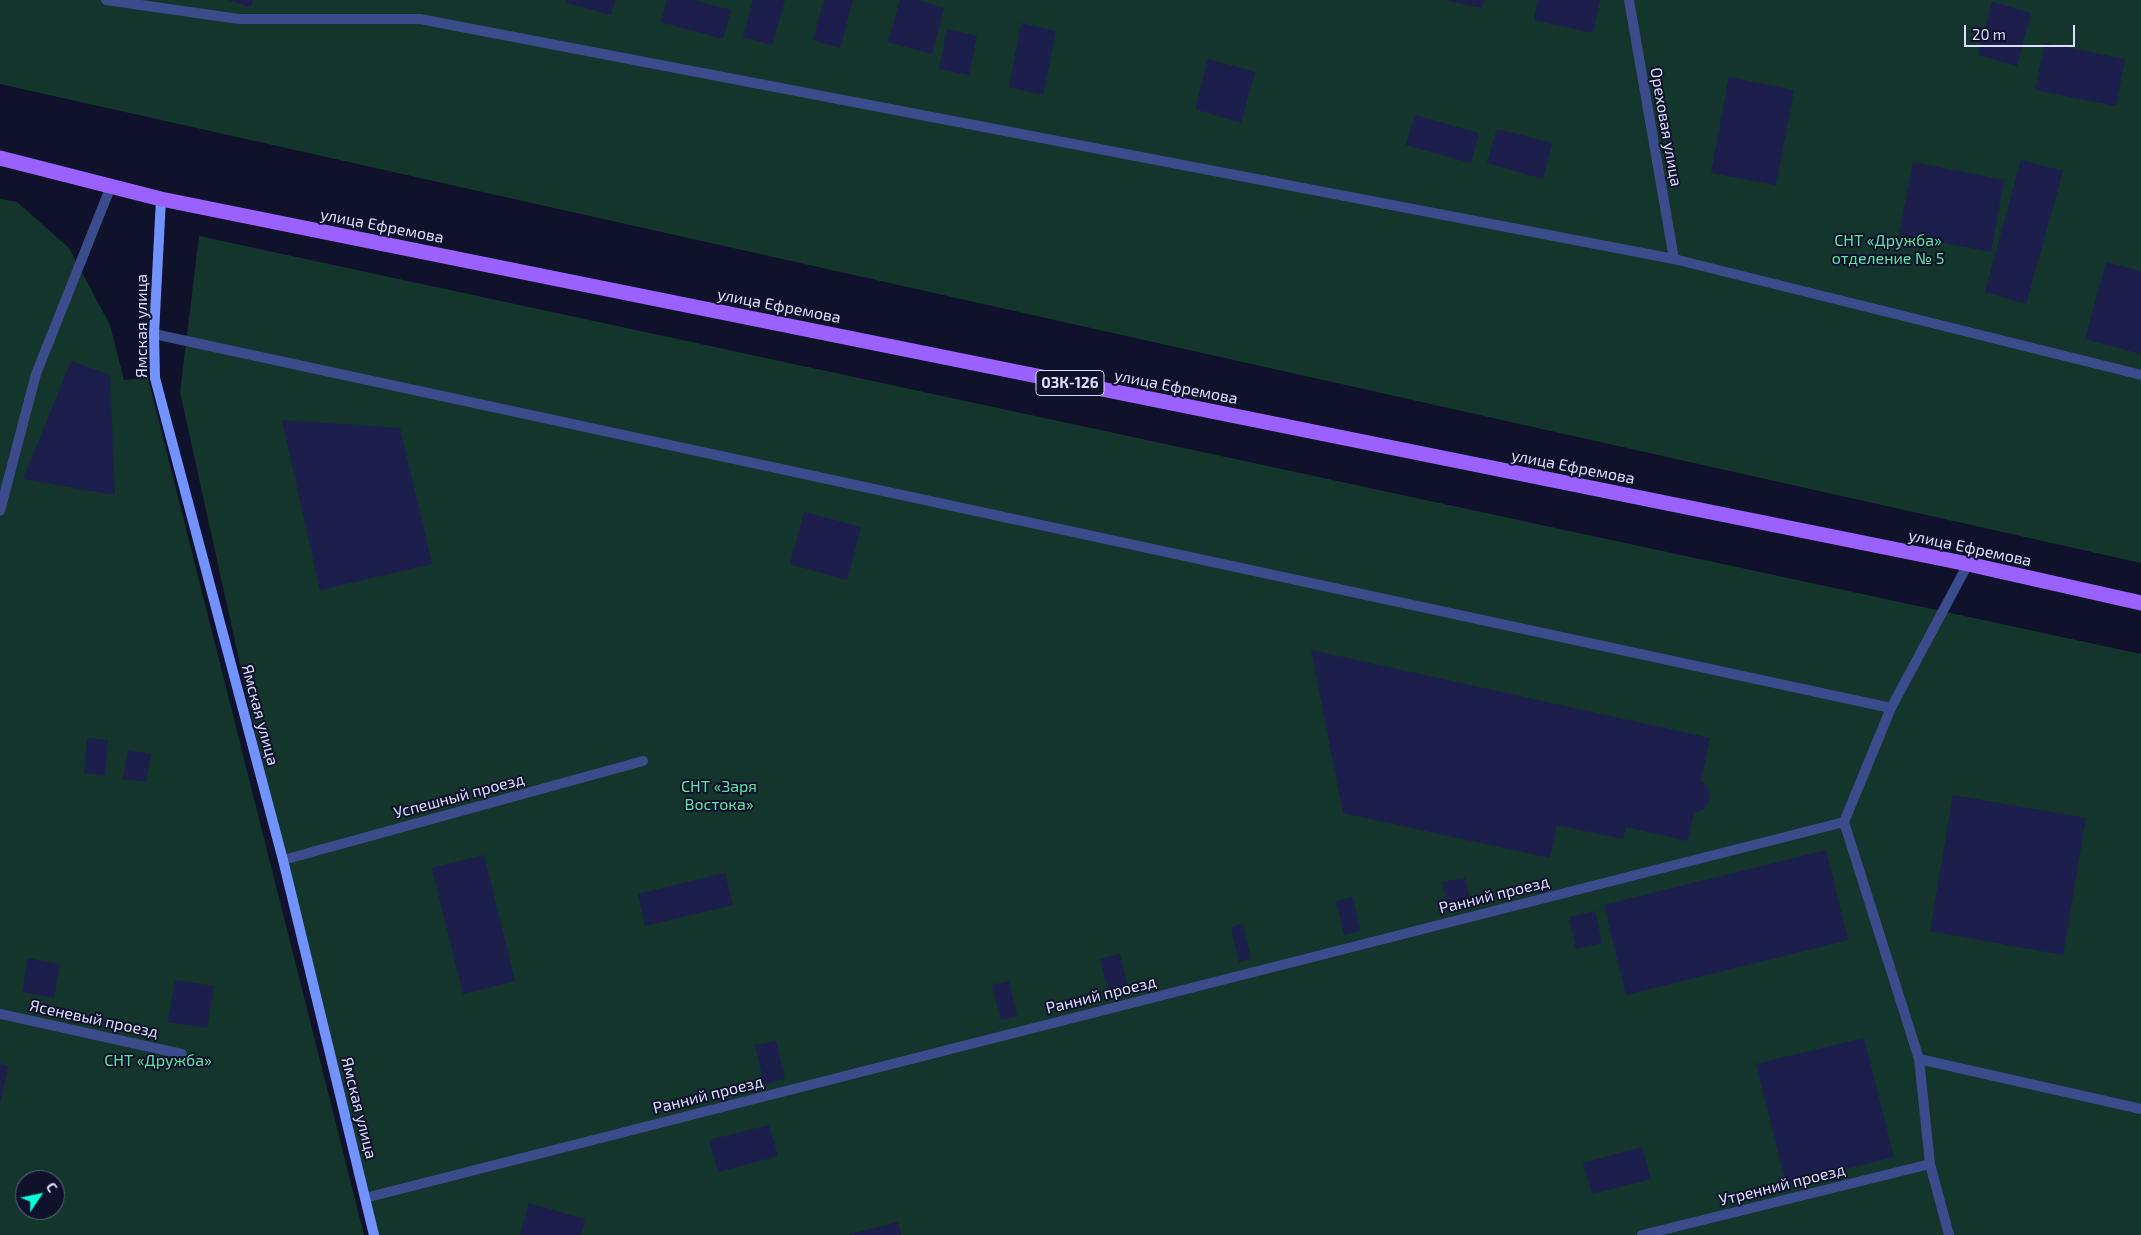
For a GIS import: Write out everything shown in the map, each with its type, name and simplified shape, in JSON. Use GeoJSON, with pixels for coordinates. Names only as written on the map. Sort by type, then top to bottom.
{"type":"FeatureCollection","features":[{"type":"Feature","properties":{"kind":"main road","name":"улица Ефремова"},"geometry":{"type":"LineString","coordinates":[[0,158],[161,199],[1968,564],[2141,603]]}},
{"type":"Feature","properties":{"kind":"street"},"geometry":{"type":"LineString","coordinates":[[106,0],[239,19],[420,19],[1674,259],[2141,375]]}},
{"type":"Feature","properties":{"kind":"street","name":"Ореховая улица"},"geometry":{"type":"LineString","coordinates":[[1629,0],[1674,259]]}},
{"type":"Feature","properties":{"kind":"street"},"geometry":{"type":"LineString","coordinates":[[0,511],[36,374],[111,186]]}},
{"type":"Feature","properties":{"kind":"street","name":"Ямская улица"},"geometry":{"type":"LineString","coordinates":[[161,199],[154,334],[155,378],[283,860],[374,1235]]}},
{"type":"Feature","properties":{"kind":"street"},"geometry":{"type":"LineString","coordinates":[[154,334],[1891,708]]}},
{"type":"Feature","properties":{"kind":"street"},"geometry":{"type":"LineString","coordinates":[[1949,1235],[1930,1164],[1920,1058],[1844,822],[1891,708],[1968,564]]}},
{"type":"Feature","properties":{"kind":"street","name":"Успешный проезд"},"geometry":{"type":"LineString","coordinates":[[283,860],[644,761]]}},
{"type":"Feature","properties":{"kind":"street","name":"Ранний проезд"},"geometry":{"type":"LineString","coordinates":[[365,1198],[1844,822]]}},
{"type":"Feature","properties":{"kind":"street","name":"Ясеневый проезд"},"geometry":{"type":"LineString","coordinates":[[0,1014],[182,1054]]}},
{"type":"Feature","properties":{"kind":"street"},"geometry":{"type":"LineString","coordinates":[[1920,1058],[2141,1109]]}},
{"type":"Feature","properties":{"kind":"street","name":"Утренний проезд"},"geometry":{"type":"LineString","coordinates":[[1642,1235],[1930,1164]]}},
{"type":"Feature","properties":{"kind":"green space","name":"СНТ «Дружба» отделение № 5"},"geometry":{"type":"Polygon","coordinates":[[[0,0],[2141,0],[2141,563],[0,84],[0,0]]]}},
{"type":"Feature","properties":{"kind":"green space","name":"СНТ «Дружба»"},"geometry":{"type":"Polygon","coordinates":[[[0,199],[17,202],[69,248],[110,325],[124,380],[148,378],[364,1235],[0,1235],[0,199]]]}},
{"type":"Feature","properties":{"kind":"green space","name":"СНТ «Заря Востока»"},"geometry":{"type":"Polygon","coordinates":[[[199,236],[2141,654],[2141,1235],[374,1235],[283,860],[180,392],[199,236]]]}},
{"type":"Feature","properties":{"kind":"building"},"geometry":{"type":"Polygon","coordinates":[[[228,0],[253,0],[251,7],[228,0]]]}},
{"type":"Feature","properties":{"kind":"building"},"geometry":{"type":"Polygon","coordinates":[[[567,0],[615,0],[611,15],[567,3],[567,0]]]}},
{"type":"Feature","properties":{"kind":"building"},"geometry":{"type":"Polygon","coordinates":[[[667,0],[693,0],[731,10],[723,39],[661,22],[667,0]]]}},
{"type":"Feature","properties":{"kind":"building"},"geometry":{"type":"Polygon","coordinates":[[[753,0],[785,0],[772,45],[743,37],[753,0]]]}},
{"type":"Feature","properties":{"kind":"building"},"geometry":{"type":"Polygon","coordinates":[[[824,0],[853,0],[840,48],[813,40],[824,0]]]}},
{"type":"Feature","properties":{"kind":"building"},"geometry":{"type":"Polygon","coordinates":[[[900,0],[917,0],[944,8],[932,54],[888,42],[900,0]]]}},
{"type":"Feature","properties":{"kind":"building"},"geometry":{"type":"Polygon","coordinates":[[[1444,0],[1484,0],[1482,8],[1444,0]]]}},
{"type":"Feature","properties":{"kind":"building"},"geometry":{"type":"Polygon","coordinates":[[[1538,0],[1600,0],[1593,33],[1534,20],[1538,0]]]}},
{"type":"Feature","properties":{"kind":"building"},"geometry":{"type":"Polygon","coordinates":[[[1992,2],[2031,13],[2017,66],[1978,55],[1992,2]]]}},
{"type":"Feature","properties":{"kind":"building"},"geometry":{"type":"Polygon","coordinates":[[[1021,23],[1056,31],[1043,95],[1009,87],[1021,23]]]}},
{"type":"Feature","properties":{"kind":"building"},"geometry":{"type":"Polygon","coordinates":[[[947,29],[977,36],[969,75],[939,69],[947,29]]]}},
{"type":"Feature","properties":{"kind":"building"},"geometry":{"type":"Polygon","coordinates":[[[2045,43],[2125,59],[2116,106],[2035,90],[2045,43]]]}},
{"type":"Feature","properties":{"kind":"building"},"geometry":{"type":"Polygon","coordinates":[[[1208,59],[1255,72],[1241,123],[1195,109],[1208,59]]]}},
{"type":"Feature","properties":{"kind":"building"},"geometry":{"type":"Polygon","coordinates":[[[1729,77],[1794,90],[1776,185],[1711,173],[1729,77]]]}},
{"type":"Feature","properties":{"kind":"building"},"geometry":{"type":"Polygon","coordinates":[[[1415,115],[1479,133],[1471,163],[1406,145],[1415,115]]]}},
{"type":"Feature","properties":{"kind":"building"},"geometry":{"type":"Polygon","coordinates":[[[1497,129],[1552,143],[1543,179],[1487,163],[1497,129]]]}},
{"type":"Feature","properties":{"kind":"building"},"geometry":{"type":"Polygon","coordinates":[[[2021,160],[2063,171],[2026,304],[1985,292],[2021,160]]]}},
{"type":"Feature","properties":{"kind":"building"},"geometry":{"type":"Polygon","coordinates":[[[1913,162],[2004,180],[1991,252],[1899,234],[1913,162]]]}},
{"type":"Feature","properties":{"kind":"building"},"geometry":{"type":"Polygon","coordinates":[[[2106,262],[2141,271],[2141,354],[2085,339],[2106,262]]]}},
{"type":"Feature","properties":{"kind":"building"},"geometry":{"type":"Polygon","coordinates":[[[71,361],[110,375],[115,495],[23,479],[71,361]]]}},
{"type":"Feature","properties":{"kind":"building"},"geometry":{"type":"Polygon","coordinates":[[[282,420],[400,428],[432,564],[320,590],[282,420]]]}},
{"type":"Feature","properties":{"kind":"building"},"geometry":{"type":"Polygon","coordinates":[[[804,512],[861,527],[847,580],[790,564],[804,512]]]}},
{"type":"Feature","properties":{"kind":"building"},"geometry":{"type":"Polygon","coordinates":[[[1311,650],[1710,738],[1701,781],[1707,786],[1710,794],[1708,804],[1703,810],[1694,813],[1688,841],[1626,827],[1623,839],[1557,825],[1550,858],[1343,813],[1311,650]]]}},
{"type":"Feature","properties":{"kind":"building"},"geometry":{"type":"Polygon","coordinates":[[[87,738],[108,740],[105,776],[84,773],[87,738]]]}},
{"type":"Feature","properties":{"kind":"building"},"geometry":{"type":"Polygon","coordinates":[[[128,750],[151,754],[146,782],[123,779],[128,750]]]}},
{"type":"Feature","properties":{"kind":"building"},"geometry":{"type":"Polygon","coordinates":[[[1953,795],[2086,818],[2063,955],[1930,931],[1953,795]]]}},
{"type":"Feature","properties":{"kind":"building"},"geometry":{"type":"Polygon","coordinates":[[[1826,850],[1848,940],[1626,995],[1604,905],[1826,850]]]}},
{"type":"Feature","properties":{"kind":"building"},"geometry":{"type":"Polygon","coordinates":[[[484,855],[515,981],[463,994],[432,868],[484,855]]]}},
{"type":"Feature","properties":{"kind":"building"},"geometry":{"type":"Polygon","coordinates":[[[725,873],[733,905],[645,926],[638,894],[725,873]]]}},
{"type":"Feature","properties":{"kind":"building"},"geometry":{"type":"Polygon","coordinates":[[[1465,878],[1472,907],[1449,912],[1442,882],[1465,878]]]}},
{"type":"Feature","properties":{"kind":"building"},"geometry":{"type":"Polygon","coordinates":[[[1353,897],[1360,931],[1344,935],[1336,901],[1353,897]]]}},
{"type":"Feature","properties":{"kind":"building"},"geometry":{"type":"Polygon","coordinates":[[[1595,911],[1602,943],[1576,949],[1569,917],[1595,911]]]}},
{"type":"Feature","properties":{"kind":"building"},"geometry":{"type":"Polygon","coordinates":[[[1243,924],[1251,959],[1239,962],[1231,927],[1243,924]]]}},
{"type":"Feature","properties":{"kind":"building"},"geometry":{"type":"Polygon","coordinates":[[[1120,954],[1128,989],[1109,994],[1100,959],[1120,954]]]}},
{"type":"Feature","properties":{"kind":"building"},"geometry":{"type":"Polygon","coordinates":[[[28,958],[60,964],[54,998],[22,992],[28,958]]]}},
{"type":"Feature","properties":{"kind":"building"},"geometry":{"type":"Polygon","coordinates":[[[175,980],[214,986],[207,1028],[168,1022],[175,980]]]}},
{"type":"Feature","properties":{"kind":"building"},"geometry":{"type":"Polygon","coordinates":[[[1009,981],[1017,1016],[1001,1020],[992,985],[1009,981]]]}},
{"type":"Feature","properties":{"kind":"building"},"geometry":{"type":"Polygon","coordinates":[[[1864,1038],[1894,1157],[1786,1184],[1756,1064],[1864,1038]]]}},
{"type":"Feature","properties":{"kind":"building"},"geometry":{"type":"Polygon","coordinates":[[[776,1041],[785,1079],[764,1084],[755,1045],[776,1041]]]}},
{"type":"Feature","properties":{"kind":"building"},"geometry":{"type":"Polygon","coordinates":[[[0,1064],[8,1066],[1,1101],[0,1101],[0,1064]]]}},
{"type":"Feature","properties":{"kind":"building"},"geometry":{"type":"Polygon","coordinates":[[[769,1125],[778,1156],[718,1172],[709,1140],[769,1125]]]}},
{"type":"Feature","properties":{"kind":"building"},"geometry":{"type":"Polygon","coordinates":[[[1642,1147],[1651,1179],[1592,1194],[1583,1163],[1642,1147]]]}},
{"type":"Feature","properties":{"kind":"building"},"geometry":{"type":"Polygon","coordinates":[[[529,1203],[585,1219],[581,1235],[520,1235],[529,1203]]]}},
{"type":"Feature","properties":{"kind":"building"},"geometry":{"type":"Polygon","coordinates":[[[898,1222],[901,1235],[850,1235],[850,1234],[898,1222]]]}}]}
